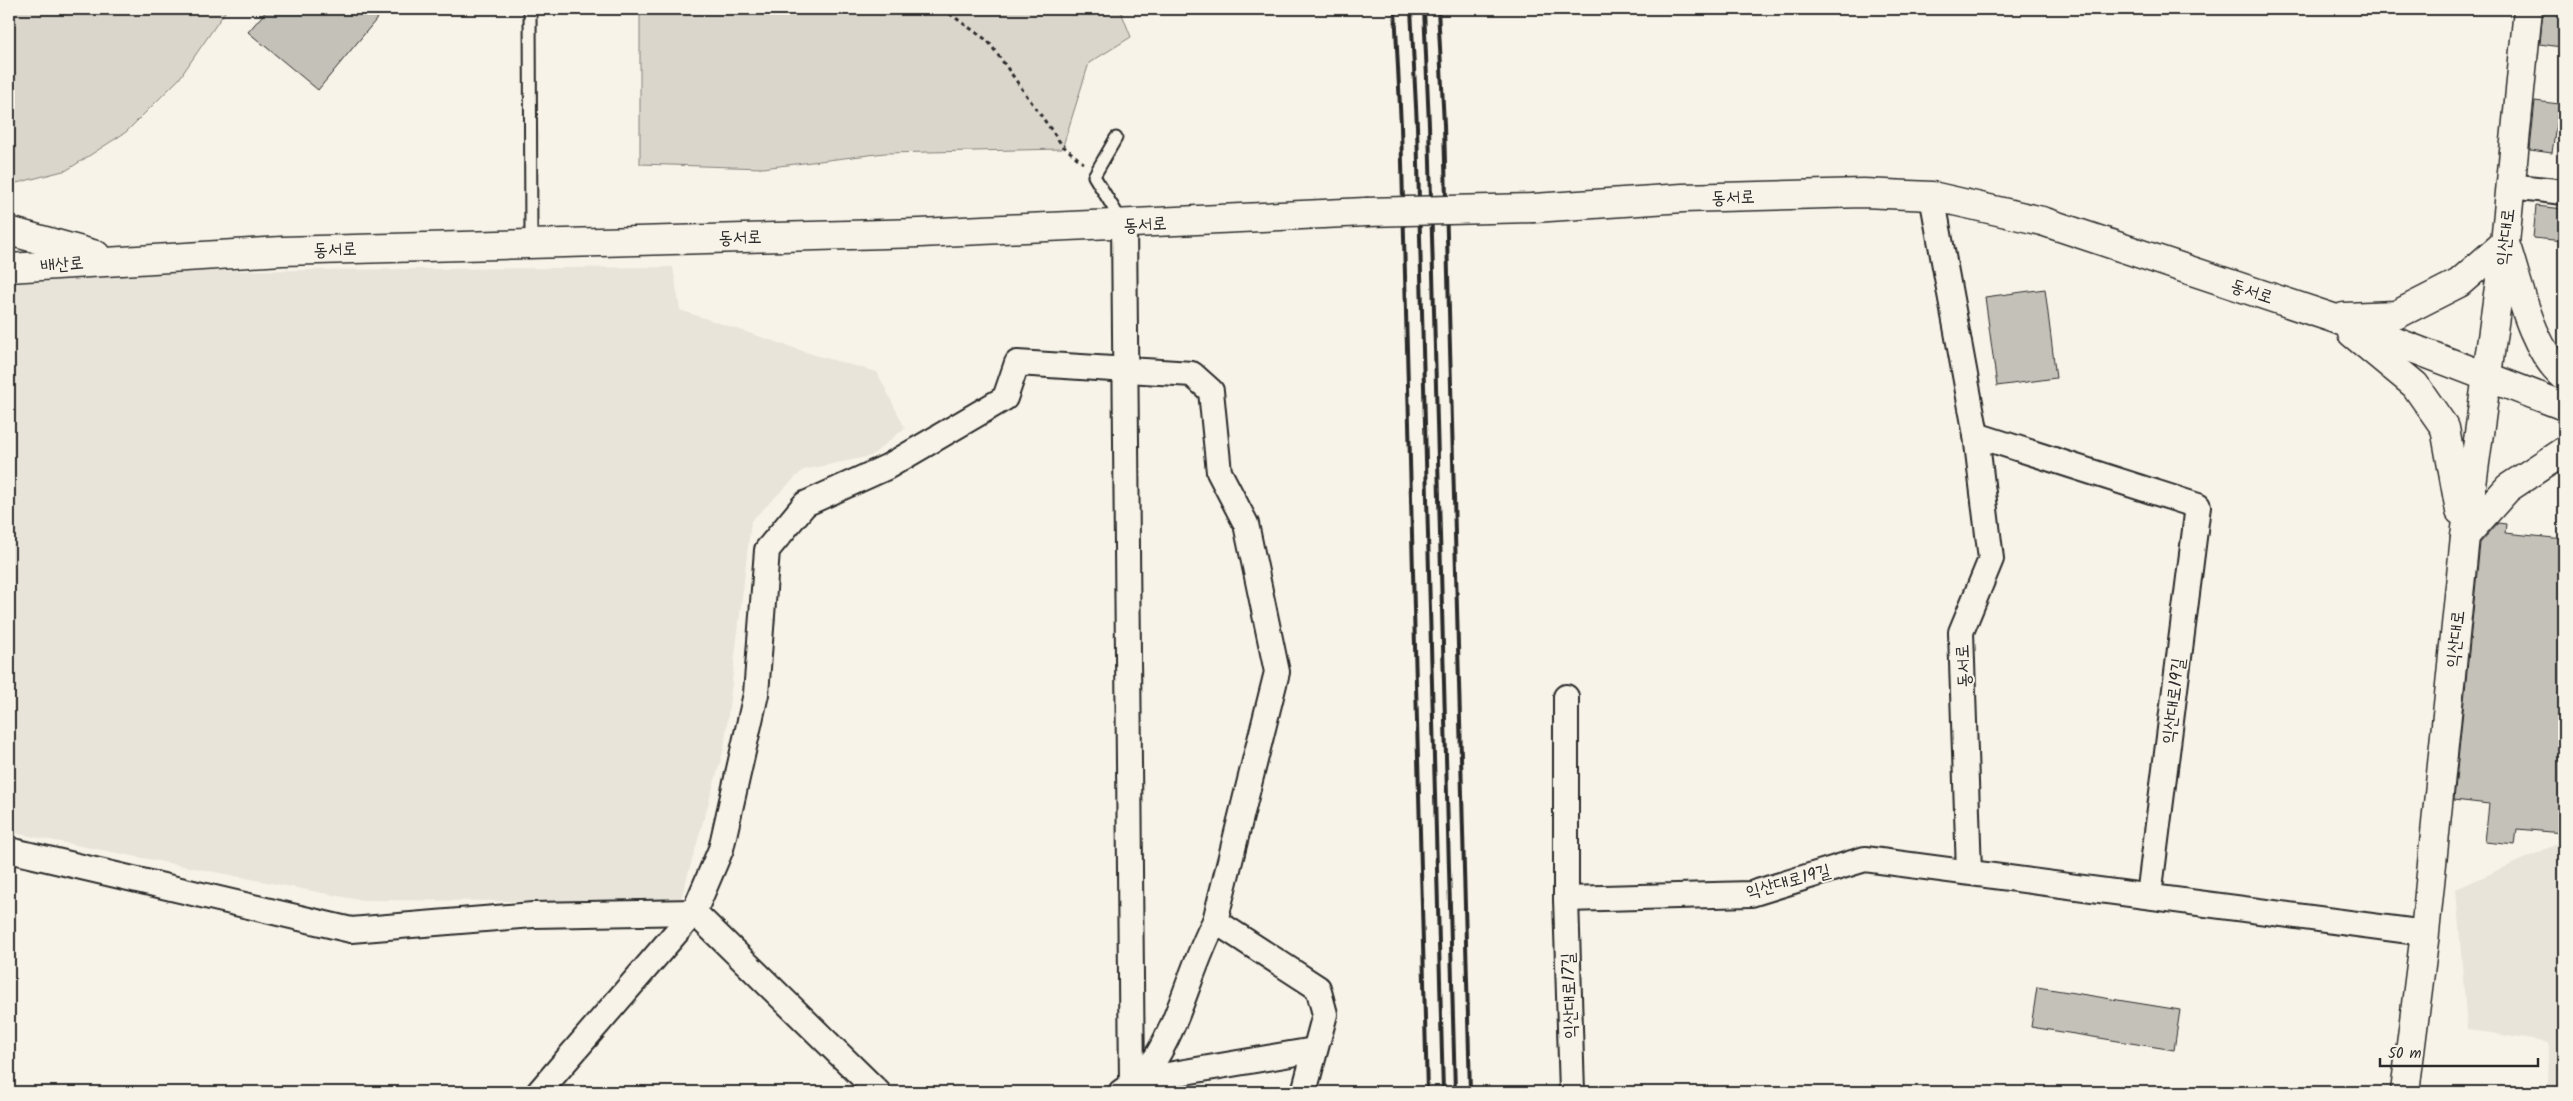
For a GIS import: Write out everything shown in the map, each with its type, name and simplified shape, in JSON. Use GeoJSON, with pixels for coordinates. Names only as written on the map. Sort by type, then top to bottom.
{"type":"FeatureCollection","features":[{"type":"Feature","properties":{"kind":"street","name":"익산대로"},"geometry":{"type":"LineString","coordinates":[[2405,1092],[2424,933],[2465,536],[2505,243],[2528,9]]}},
{"type":"Feature","properties":{"kind":"street","name":"익산대로"},"geometry":{"type":"LineString","coordinates":[[2510,186],[2564,192]]}},
{"type":"Feature","properties":{"kind":"street","name":"동서로"},"geometry":{"type":"LineString","coordinates":[[114,260],[282,251],[920,233],[1124,225],[1366,212],[1534,208],[1683,198],[1844,193],[1932,196],[2042,221],[2333,318],[2564,406]]}},
{"type":"Feature","properties":{"kind":"street","name":"동서로"},"geometry":{"type":"LineString","coordinates":[[1932,196],[1976,435],[1991,559],[1961,632],[1969,872]]}},
{"type":"Feature","properties":{"kind":"street"},"geometry":{"type":"LineString","coordinates":[[1124,225],[1130,1086]]}},
{"type":"Feature","properties":{"kind":"street"},"geometry":{"type":"LineString","coordinates":[[9,231],[114,260]]}},
{"type":"Feature","properties":{"kind":"street"},"geometry":{"type":"LineString","coordinates":[[2333,318],[2396,315],[2459,283],[2505,243],[2531,323],[2554,367],[2564,376]]}},
{"type":"Feature","properties":{"kind":"street","name":"배산로"},"geometry":{"type":"LineString","coordinates":[[9,268],[114,260]]}},
{"type":"Feature","properties":{"kind":"street"},"geometry":{"type":"LineString","coordinates":[[2333,318],[2416,385],[2445,428],[2465,536]]}},
{"type":"Feature","properties":{"kind":"street"},"geometry":{"type":"LineString","coordinates":[[539,1092],[694,912],[720,849],[756,694],[767,550],[805,504],[887,467],[1004,398],[1017,363],[1192,374],[1211,391],[1219,472],[1246,524],[1277,672],[1215,921],[1201,947],[1179,1007],[1157,1056],[1130,1086]]}},
{"type":"Feature","properties":{"kind":"street","name":"익산대로19길"},"geometry":{"type":"LineString","coordinates":[[1976,435],[2198,506],[2149,896]]}},
{"type":"Feature","properties":{"kind":"street"},"geometry":{"type":"LineString","coordinates":[[2465,536],[2508,488],[2564,451]]}},
{"type":"Feature","properties":{"kind":"street"},"geometry":{"type":"LineString","coordinates":[[1566,698],[1566,899]]}},
{"type":"Feature","properties":{"kind":"street"},"geometry":{"type":"LineString","coordinates":[[9,850],[351,930],[534,915],[694,912],[878,1092]]}},
{"type":"Feature","properties":{"kind":"street","name":"익산대로19길"},"geometry":{"type":"LineString","coordinates":[[1566,899],[1751,894],[1865,858],[2424,933]]}},
{"type":"Feature","properties":{"kind":"street","name":"익산대로17길"},"geometry":{"type":"LineString","coordinates":[[1566,899],[1572,1092]]}},
{"type":"Feature","properties":{"kind":"street"},"geometry":{"type":"LineString","coordinates":[[1215,921],[1318,988],[1325,1014],[1304,1092]]}},
{"type":"Feature","properties":{"kind":"street"},"geometry":{"type":"LineString","coordinates":[[1130,1086],[1314,1050]]}},
{"type":"Feature","properties":{"kind":"lane"},"geometry":{"type":"LineString","coordinates":[[530,9],[531,243]]}},
{"type":"Feature","properties":{"kind":"lane"},"geometry":{"type":"LineString","coordinates":[[1116,138],[1094,176],[1124,225]]}},
{"type":"Feature","properties":{"kind":"path"},"geometry":{"type":"LineString","coordinates":[[943,9],[988,41],[1062,145],[1096,172]]}},
{"type":"Feature","properties":{"kind":"shaded area"},"geometry":{"type":"Polygon","coordinates":[[[9,9],[227,9],[179,79],[126,132],[67,170],[9,185],[9,9]]]}},
{"type":"Feature","properties":{"kind":"shaded area"},"geometry":{"type":"Polygon","coordinates":[[[640,9],[1120,9],[1131,37],[1089,63],[1062,149],[885,153],[763,168],[640,164],[640,9]]]}},
{"type":"Feature","properties":{"kind":"shaded area"},"geometry":{"type":"Polygon","coordinates":[[[673,267],[680,310],[818,356],[877,372],[905,428],[871,456],[803,470],[751,521],[724,749],[680,902],[359,900],[9,832],[9,284],[185,271],[673,267]]]}},
{"type":"Feature","properties":{"kind":"shaded area"},"geometry":{"type":"Polygon","coordinates":[[[2564,841],[2564,1092],[2548,1092],[2549,1043],[2467,1029],[2456,889],[2564,841]]]}},
{"type":"Feature","properties":{"kind":"building"},"geometry":{"type":"Polygon","coordinates":[[[268,9],[385,9],[318,90],[248,32],[268,9]]]}},
{"type":"Feature","properties":{"kind":"building"},"geometry":{"type":"Polygon","coordinates":[[[2543,9],[2564,9],[2561,47],[2540,44],[2543,9]]]}},
{"type":"Feature","properties":{"kind":"building"},"geometry":{"type":"Polygon","coordinates":[[[2535,101],[2559,104],[2552,153],[2530,150],[2535,101]]]}},
{"type":"Feature","properties":{"kind":"building"},"geometry":{"type":"Polygon","coordinates":[[[2536,206],[2564,209],[2564,241],[2533,238],[2536,206]]]}},
{"type":"Feature","properties":{"kind":"building"},"geometry":{"type":"Polygon","coordinates":[[[2045,289],[2056,378],[1997,386],[1985,297],[2045,289]]]}},
{"type":"Feature","properties":{"kind":"building"},"geometry":{"type":"Polygon","coordinates":[[[2498,523],[2506,524],[2505,533],[2564,539],[2563,833],[2517,829],[2515,845],[2485,842],[2489,804],[2454,800],[2480,543],[2498,523]]]}},
{"type":"Feature","properties":{"kind":"building"},"geometry":{"type":"Polygon","coordinates":[[[2037,987],[2180,1010],[2174,1050],[2031,1027],[2037,987]]]}},
{"type":"Feature","properties":{"kind":"railway"},"geometry":{"type":"LineString","coordinates":[[1395,9],[1401,126],[1427,1092]]}},
{"type":"Feature","properties":{"kind":"railway"},"geometry":{"type":"LineString","coordinates":[[1411,9],[1417,126],[1443,1092]]}},
{"type":"Feature","properties":{"kind":"railway"},"geometry":{"type":"LineString","coordinates":[[1424,9],[1429,125],[1455,1092]]}},
{"type":"Feature","properties":{"kind":"railway"},"geometry":{"type":"LineString","coordinates":[[1438,9],[1444,125],[1470,1092]]}}]}
